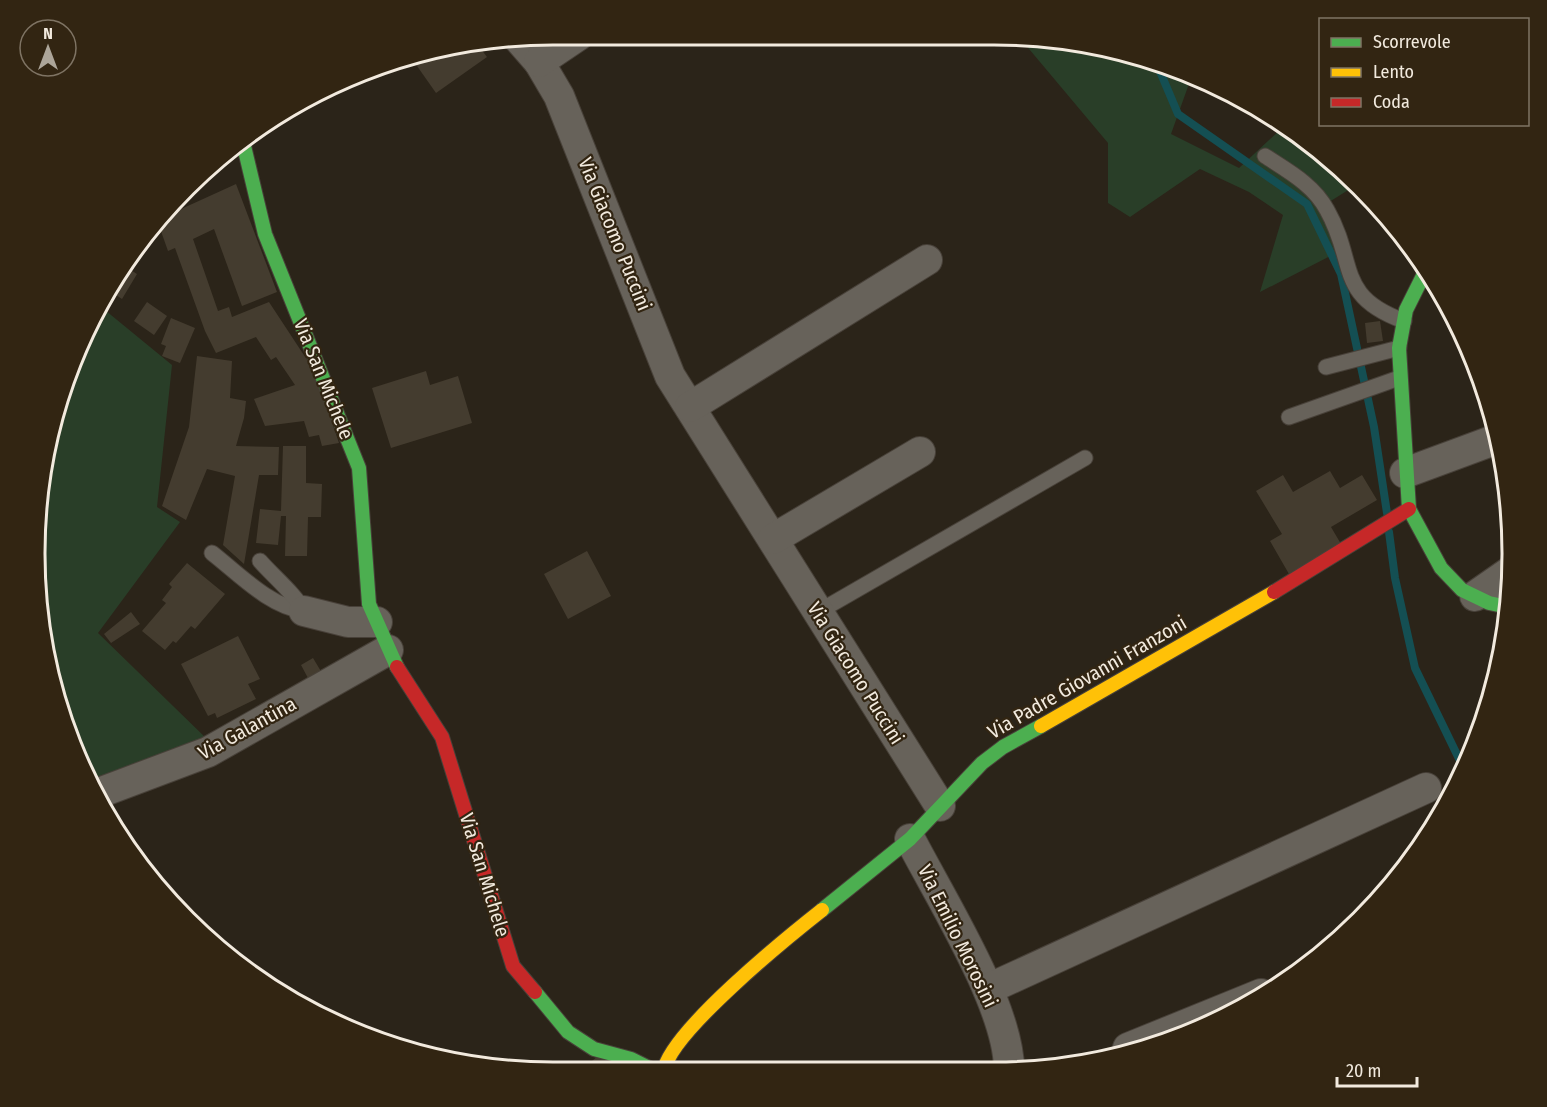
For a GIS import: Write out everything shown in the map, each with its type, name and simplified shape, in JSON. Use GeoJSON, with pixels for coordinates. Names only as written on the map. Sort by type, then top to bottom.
{"type":"FeatureCollection","features":[{"type":"Feature","properties":{"kind":"street"},"geometry":{"type":"LineString","coordinates":[[539,62],[563,45]]}},
{"type":"Feature","properties":{"kind":"street","name":"Via Giacomo Puccini"},"geometry":{"type":"LineString","coordinates":[[525,46],[539,62],[559,96],[670,376],[940,806]]}},
{"type":"Feature","properties":{"kind":"street","name":"Via San Michele"},"geometry":{"type":"LineString","coordinates":[[245,149],[266,234],[360,468],[369,604],[402,678],[442,737],[513,966],[568,1032],[594,1049],[637,1062]]}},
{"type":"Feature","properties":{"kind":"street"},"geometry":{"type":"LineString","coordinates":[[690,407],[927,260]]}},
{"type":"Feature","properties":{"kind":"street"},"geometry":{"type":"LineString","coordinates":[[1421,279],[1404,321],[1399,348],[1405,512],[1441,568],[1462,590],[1499,605]]}},
{"type":"Feature","properties":{"kind":"street"},"geometry":{"type":"LineString","coordinates":[[1405,473],[1489,442]]}},
{"type":"Feature","properties":{"kind":"street"},"geometry":{"type":"LineString","coordinates":[[773,539],[920,452]]}},
{"type":"Feature","properties":{"kind":"street","name":"Via Padre Giovanni Franzoni"},"geometry":{"type":"LineString","coordinates":[[666,1062],[683,1039],[751,967],[910,839],[982,763],[1003,747],[1370,535],[1405,512]]}},
{"type":"Feature","properties":{"kind":"street"},"geometry":{"type":"LineString","coordinates":[[1475,596],[1501,578]]}},
{"type":"Feature","properties":{"kind":"street"},"geometry":{"type":"LineString","coordinates":[[304,611],[348,622],[377,622]]}},
{"type":"Feature","properties":{"kind":"street","name":"Via Galantina"},"geometry":{"type":"LineString","coordinates":[[104,791],[208,752],[388,650]]}},
{"type":"Feature","properties":{"kind":"street"},"geometry":{"type":"LineString","coordinates":[[988,990],[1426,788]]}},
{"type":"Feature","properties":{"kind":"street","name":"Via Emilio Morosini"},"geometry":{"type":"LineString","coordinates":[[910,839],[988,990],[1008,1050],[1009,1062]]}},
{"type":"Feature","properties":{"kind":"lane"},"geometry":{"type":"LineString","coordinates":[[1265,156],[1311,188],[1327,209],[1343,247],[1353,285],[1367,304],[1404,321]]}},
{"type":"Feature","properties":{"kind":"lane"},"geometry":{"type":"LineString","coordinates":[[1326,367],[1399,348]]}},
{"type":"Feature","properties":{"kind":"lane"},"geometry":{"type":"LineString","coordinates":[[1289,417],[1399,378]]}},
{"type":"Feature","properties":{"kind":"lane"},"geometry":{"type":"LineString","coordinates":[[818,612],[1085,458]]}},
{"type":"Feature","properties":{"kind":"lane"},"geometry":{"type":"LineString","coordinates":[[212,553],[276,602],[289,609],[304,611]]}},
{"type":"Feature","properties":{"kind":"lane"},"geometry":{"type":"LineString","coordinates":[[260,561],[284,590],[298,600],[304,611]]}},
{"type":"Feature","properties":{"kind":"green space"},"geometry":{"type":"Polygon","coordinates":[[[1027,46],[1060,49],[1125,62],[1189,84],[1171,134],[1239,168],[1278,132],[1329,171],[1349,190],[1318,209],[1340,251],[1260,292],[1283,215],[1249,192],[1200,169],[1130,217],[1108,203],[1108,143],[1027,46]]]}},
{"type":"Feature","properties":{"kind":"green space"},"geometry":{"type":"Polygon","coordinates":[[[106,311],[172,365],[157,507],[180,522],[98,633],[209,741],[98,780],[72,717],[62,685],[49,620],[46,587],[46,520],[49,487],[62,422],[72,390],[106,311]]]}},
{"type":"Feature","properties":{"kind":"building"},"geometry":{"type":"Polygon","coordinates":[[[482,50],[487,57],[436,93],[416,64],[482,50]]]}},
{"type":"Feature","properties":{"kind":"building"},"geometry":{"type":"Polygon","coordinates":[[[236,184],[277,292],[242,306],[214,229],[193,239],[218,311],[229,307],[232,317],[269,302],[315,372],[339,443],[322,446],[319,435],[309,437],[304,421],[265,426],[254,399],[295,385],[276,357],[271,360],[256,337],[216,353],[205,331],[175,248],[168,251],[161,231],[178,210],[236,184]]]}},
{"type":"Feature","properties":{"kind":"building"},"geometry":{"type":"Polygon","coordinates":[[[131,270],[137,274],[122,299],[116,295],[131,270]]]}},
{"type":"Feature","properties":{"kind":"building"},"geometry":{"type":"Polygon","coordinates":[[[147,302],[167,316],[154,335],[134,321],[147,302]]]}},
{"type":"Feature","properties":{"kind":"building"},"geometry":{"type":"Polygon","coordinates":[[[171,318],[195,328],[180,363],[162,356],[166,346],[161,344],[171,318]]]}},
{"type":"Feature","properties":{"kind":"building"},"geometry":{"type":"Polygon","coordinates":[[[1380,321],[1383,341],[1367,343],[1365,323],[1380,321]]]}},
{"type":"Feature","properties":{"kind":"building"},"geometry":{"type":"Polygon","coordinates":[[[197,356],[232,361],[230,398],[246,401],[236,446],[279,447],[278,475],[259,475],[244,564],[223,545],[235,476],[207,469],[186,520],[162,506],[189,427],[197,356]]]}},
{"type":"Feature","properties":{"kind":"building"},"geometry":{"type":"Polygon","coordinates":[[[426,371],[430,385],[458,376],[472,423],[391,448],[372,388],[426,371]]]}},
{"type":"Feature","properties":{"kind":"building"},"geometry":{"type":"Polygon","coordinates":[[[283,446],[306,446],[306,483],[322,484],[321,517],[308,517],[307,556],[285,556],[286,516],[281,516],[278,545],[256,543],[260,509],[281,511],[283,446]]]}},
{"type":"Feature","properties":{"kind":"building"},"geometry":{"type":"Polygon","coordinates":[[[1330,471],[1340,488],[1362,475],[1377,500],[1331,527],[1341,544],[1289,574],[1270,541],[1282,534],[1256,491],[1283,475],[1293,492],[1330,471]]]}},
{"type":"Feature","properties":{"kind":"building"},"geometry":{"type":"Polygon","coordinates":[[[587,551],[611,596],[568,619],[544,574],[587,551]]]}},
{"type":"Feature","properties":{"kind":"building"},"geometry":{"type":"Polygon","coordinates":[[[187,563],[225,594],[195,629],[191,626],[176,643],[173,641],[165,650],[142,631],[166,603],[162,600],[172,587],[169,584],[187,563]]]}},
{"type":"Feature","properties":{"kind":"building"},"geometry":{"type":"Polygon","coordinates":[[[131,612],[140,624],[111,643],[104,634],[131,612]]]}},
{"type":"Feature","properties":{"kind":"building"},"geometry":{"type":"Polygon","coordinates":[[[238,636],[260,679],[248,684],[256,699],[217,718],[215,713],[208,716],[181,664],[238,636]]]}},
{"type":"Feature","properties":{"kind":"building"},"geometry":{"type":"Polygon","coordinates":[[[313,658],[322,673],[309,680],[301,665],[313,658]]]}},
{"type":"Feature","properties":{"kind":"building"},"geometry":{"type":"Polygon","coordinates":[[[598,1056],[616,1062],[591,1062],[598,1056]]]}},
{"type":"Feature","properties":{"kind":"waterway"},"geometry":{"type":"LineString","coordinates":[[1161,74],[1178,114],[1307,204],[1341,274],[1374,427],[1387,513]]}},
{"type":"Feature","properties":{"kind":"waterway"},"geometry":{"type":"LineString","coordinates":[[1389,532],[1395,578],[1415,668],[1459,758]]}},
{"type":"Feature","properties":{"kind":"traffic: fast"},"geometry":{"type":"LineString","coordinates":[[245,149],[265,234],[359,468],[369,604],[397,667]]}},
{"type":"Feature","properties":{"kind":"traffic: fast"},"geometry":{"type":"LineString","coordinates":[[1421,279],[1406,310],[1399,348],[1409,509],[1441,568],[1462,590],[1489,603],[1499,605]]}},
{"type":"Feature","properties":{"kind":"traffic: fast"},"geometry":{"type":"LineString","coordinates":[[822,910],[910,839],[982,763],[1003,747],[1041,726]]}},
{"type":"Feature","properties":{"kind":"traffic: fast"},"geometry":{"type":"LineString","coordinates":[[535,992],[568,1032],[594,1049],[637,1062]]}},
{"type":"Feature","properties":{"kind":"traffic: slow"},"geometry":{"type":"LineString","coordinates":[[1041,726],[1274,592]]}},
{"type":"Feature","properties":{"kind":"traffic: slow"},"geometry":{"type":"LineString","coordinates":[[668,1062],[686,1033],[707,1010],[759,962],[822,910]]}},
{"type":"Feature","properties":{"kind":"traffic: jam"},"geometry":{"type":"LineString","coordinates":[[1274,592],[1409,509]]}},
{"type":"Feature","properties":{"kind":"traffic: jam"},"geometry":{"type":"LineString","coordinates":[[397,667],[442,737],[513,966],[535,992]]}}]}
